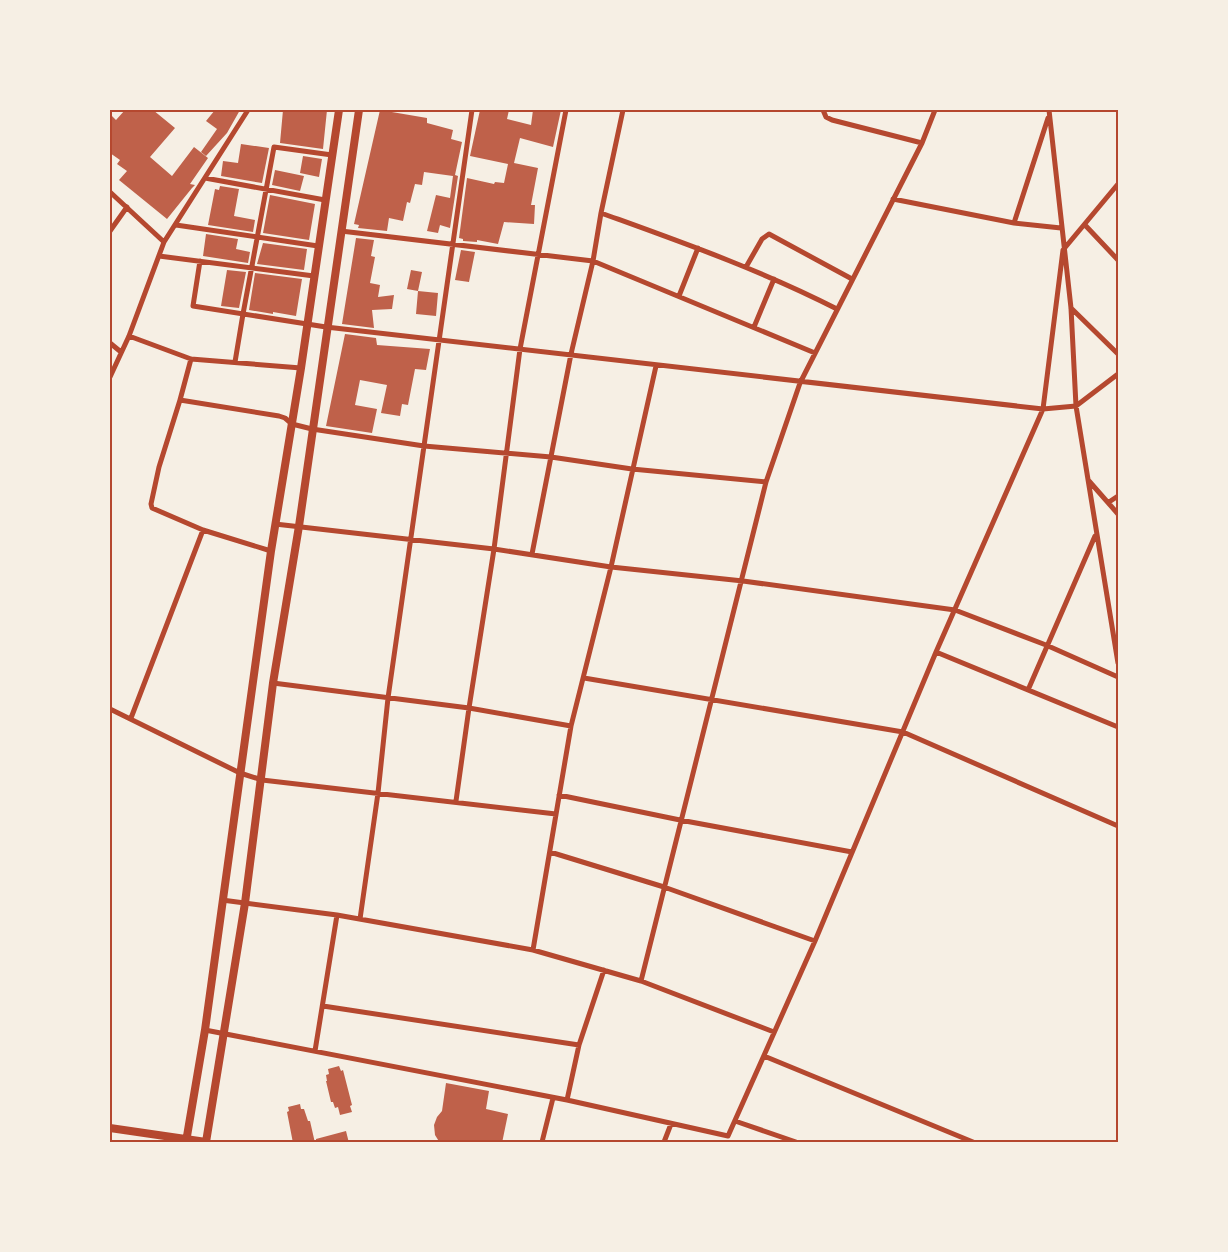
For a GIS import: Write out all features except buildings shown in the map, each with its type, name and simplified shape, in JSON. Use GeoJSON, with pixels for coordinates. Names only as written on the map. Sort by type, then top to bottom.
{"type":"FeatureCollection","features":[{"type":"Feature","properties":{"kind":"main road"},"geometry":{"type":"LineString","coordinates":[[187,1141],[205,1030],[271,551],[339,110]]}},
{"type":"Feature","properties":{"kind":"main road"},"geometry":{"type":"LineString","coordinates":[[110,1128],[206,1142],[245,903],[273,683],[299,526],[358,110]]}},
{"type":"Feature","properties":{"kind":"street"},"geometry":{"type":"LineString","coordinates":[[110,377],[129,336],[164,242],[248,110]]}},
{"type":"Feature","properties":{"kind":"street"},"geometry":{"type":"LineString","coordinates":[[360,919],[378,793],[388,698],[472,110]]}},
{"type":"Feature","properties":{"kind":"street"},"geometry":{"type":"LineString","coordinates":[[456,801],[494,549],[520,349],[566,110]]}},
{"type":"Feature","properties":{"kind":"street"},"geometry":{"type":"LineString","coordinates":[[532,554],[571,354],[593,261],[623,110]]}},
{"type":"Feature","properties":{"kind":"street"},"geometry":{"type":"LineString","coordinates":[[823,110],[826,117],[832,120],[922,143]]}},
{"type":"Feature","properties":{"kind":"street"},"geometry":{"type":"LineString","coordinates":[[641,981],[766,482],[800,383],[922,143],[935,110]]}},
{"type":"Feature","properties":{"kind":"street"},"geometry":{"type":"LineString","coordinates":[[1014,222],[1049,112]]}},
{"type":"Feature","properties":{"kind":"street"},"geometry":{"type":"LineString","coordinates":[[1049,112],[1071,308],[1076,406],[1119,663]]}},
{"type":"Feature","properties":{"kind":"street"},"geometry":{"type":"LineString","coordinates":[[235,362],[274,147],[332,155]]}},
{"type":"Feature","properties":{"kind":"street"},"geometry":{"type":"LineString","coordinates":[[205,178],[325,200]]}},
{"type":"Feature","properties":{"kind":"street"},"geometry":{"type":"LineString","coordinates":[[205,1030],[567,1100],[726,1139],[815,941],[936,652],[1043,409],[1064,250],[1119,184]]}},
{"type":"Feature","properties":{"kind":"street"},"geometry":{"type":"LineString","coordinates":[[110,192],[164,242]]}},
{"type":"Feature","properties":{"kind":"street"},"geometry":{"type":"LineString","coordinates":[[893,199],[1014,222],[1061,228]]}},
{"type":"Feature","properties":{"kind":"street"},"geometry":{"type":"LineString","coordinates":[[110,231],[127,207]]}},
{"type":"Feature","properties":{"kind":"street"},"geometry":{"type":"LineString","coordinates":[[601,213],[746,267],[837,309]]}},
{"type":"Feature","properties":{"kind":"street"},"geometry":{"type":"LineString","coordinates":[[176,225],[318,246]]}},
{"type":"Feature","properties":{"kind":"street"},"geometry":{"type":"LineString","coordinates":[[1085,225],[1119,260]]}},
{"type":"Feature","properties":{"kind":"street"},"geometry":{"type":"LineString","coordinates":[[340,231],[593,261],[815,352]]}},
{"type":"Feature","properties":{"kind":"street"},"geometry":{"type":"LineString","coordinates":[[746,267],[762,239],[769,234],[852,279]]}},
{"type":"Feature","properties":{"kind":"street"},"geometry":{"type":"LineString","coordinates":[[679,296],[698,248]]}},
{"type":"Feature","properties":{"kind":"street"},"geometry":{"type":"LineString","coordinates":[[159,256],[314,276]]}},
{"type":"Feature","properties":{"kind":"street"},"geometry":{"type":"LineString","coordinates":[[201,261],[193,306],[326,327],[1043,409],[1076,406],[1119,374]]}},
{"type":"Feature","properties":{"kind":"street"},"geometry":{"type":"LineString","coordinates":[[754,327],[774,279]]}},
{"type":"Feature","properties":{"kind":"street"},"geometry":{"type":"LineString","coordinates":[[1071,308],[1119,354]]}},
{"type":"Feature","properties":{"kind":"street"},"geometry":{"type":"LineString","coordinates":[[129,336],[191,359],[301,368]]}},
{"type":"Feature","properties":{"kind":"street"},"geometry":{"type":"LineString","coordinates":[[110,342],[121,352]]}},
{"type":"Feature","properties":{"kind":"street"},"geometry":{"type":"LineString","coordinates":[[191,359],[159,467],[151,504],[155,511],[203,530],[271,551]]}},
{"type":"Feature","properties":{"kind":"street"},"geometry":{"type":"LineString","coordinates":[[533,950],[571,726],[611,567],[656,366]]}},
{"type":"Feature","properties":{"kind":"street"},"geometry":{"type":"LineString","coordinates":[[180,400],[279,416],[292,424],[312,429],[424,446],[551,457],[632,469],[766,482]]}},
{"type":"Feature","properties":{"kind":"street"},"geometry":{"type":"LineString","coordinates":[[1088,480],[1119,513]]}},
{"type":"Feature","properties":{"kind":"street"},"geometry":{"type":"LineString","coordinates":[[1108,502],[1119,496]]}},
{"type":"Feature","properties":{"kind":"street"},"geometry":{"type":"LineString","coordinates":[[275,524],[494,549],[611,567],[743,580],[955,610],[1046,645],[1119,677]]}},
{"type":"Feature","properties":{"kind":"street"},"geometry":{"type":"LineString","coordinates":[[131,718],[203,530]]}},
{"type":"Feature","properties":{"kind":"street"},"geometry":{"type":"LineString","coordinates":[[1028,690],[1096,535]]}},
{"type":"Feature","properties":{"kind":"street"},"geometry":{"type":"LineString","coordinates":[[936,652],[1119,727]]}},
{"type":"Feature","properties":{"kind":"street"},"geometry":{"type":"LineString","coordinates":[[584,678],[903,732],[1119,826]]}},
{"type":"Feature","properties":{"kind":"street"},"geometry":{"type":"LineString","coordinates":[[273,683],[469,708],[571,726]]}},
{"type":"Feature","properties":{"kind":"street"},"geometry":{"type":"LineString","coordinates":[[110,708],[240,772],[262,780],[556,814]]}},
{"type":"Feature","properties":{"kind":"street"},"geometry":{"type":"LineString","coordinates":[[560,795],[852,852]]}},
{"type":"Feature","properties":{"kind":"street"},"geometry":{"type":"LineString","coordinates":[[550,852],[664,887],[815,941]]}},
{"type":"Feature","properties":{"kind":"street"},"geometry":{"type":"LineString","coordinates":[[222,900],[337,915],[533,950],[641,981],[774,1032]]}},
{"type":"Feature","properties":{"kind":"street"},"geometry":{"type":"LineString","coordinates":[[315,1051],[337,915]]}},
{"type":"Feature","properties":{"kind":"street"},"geometry":{"type":"LineString","coordinates":[[567,1100],[579,1046],[604,970]]}},
{"type":"Feature","properties":{"kind":"street"},"geometry":{"type":"LineString","coordinates":[[323,1006],[579,1046]]}},
{"type":"Feature","properties":{"kind":"street"},"geometry":{"type":"LineString","coordinates":[[764,1056],[973,1143]]}},
{"type":"Feature","properties":{"kind":"street"},"geometry":{"type":"LineString","coordinates":[[542,1143],[553,1098]]}},
{"type":"Feature","properties":{"kind":"street"},"geometry":{"type":"LineString","coordinates":[[735,1121],[796,1143]]}},
{"type":"Feature","properties":{"kind":"street"},"geometry":{"type":"LineString","coordinates":[[664,1143],[671,1124]]}}]}
